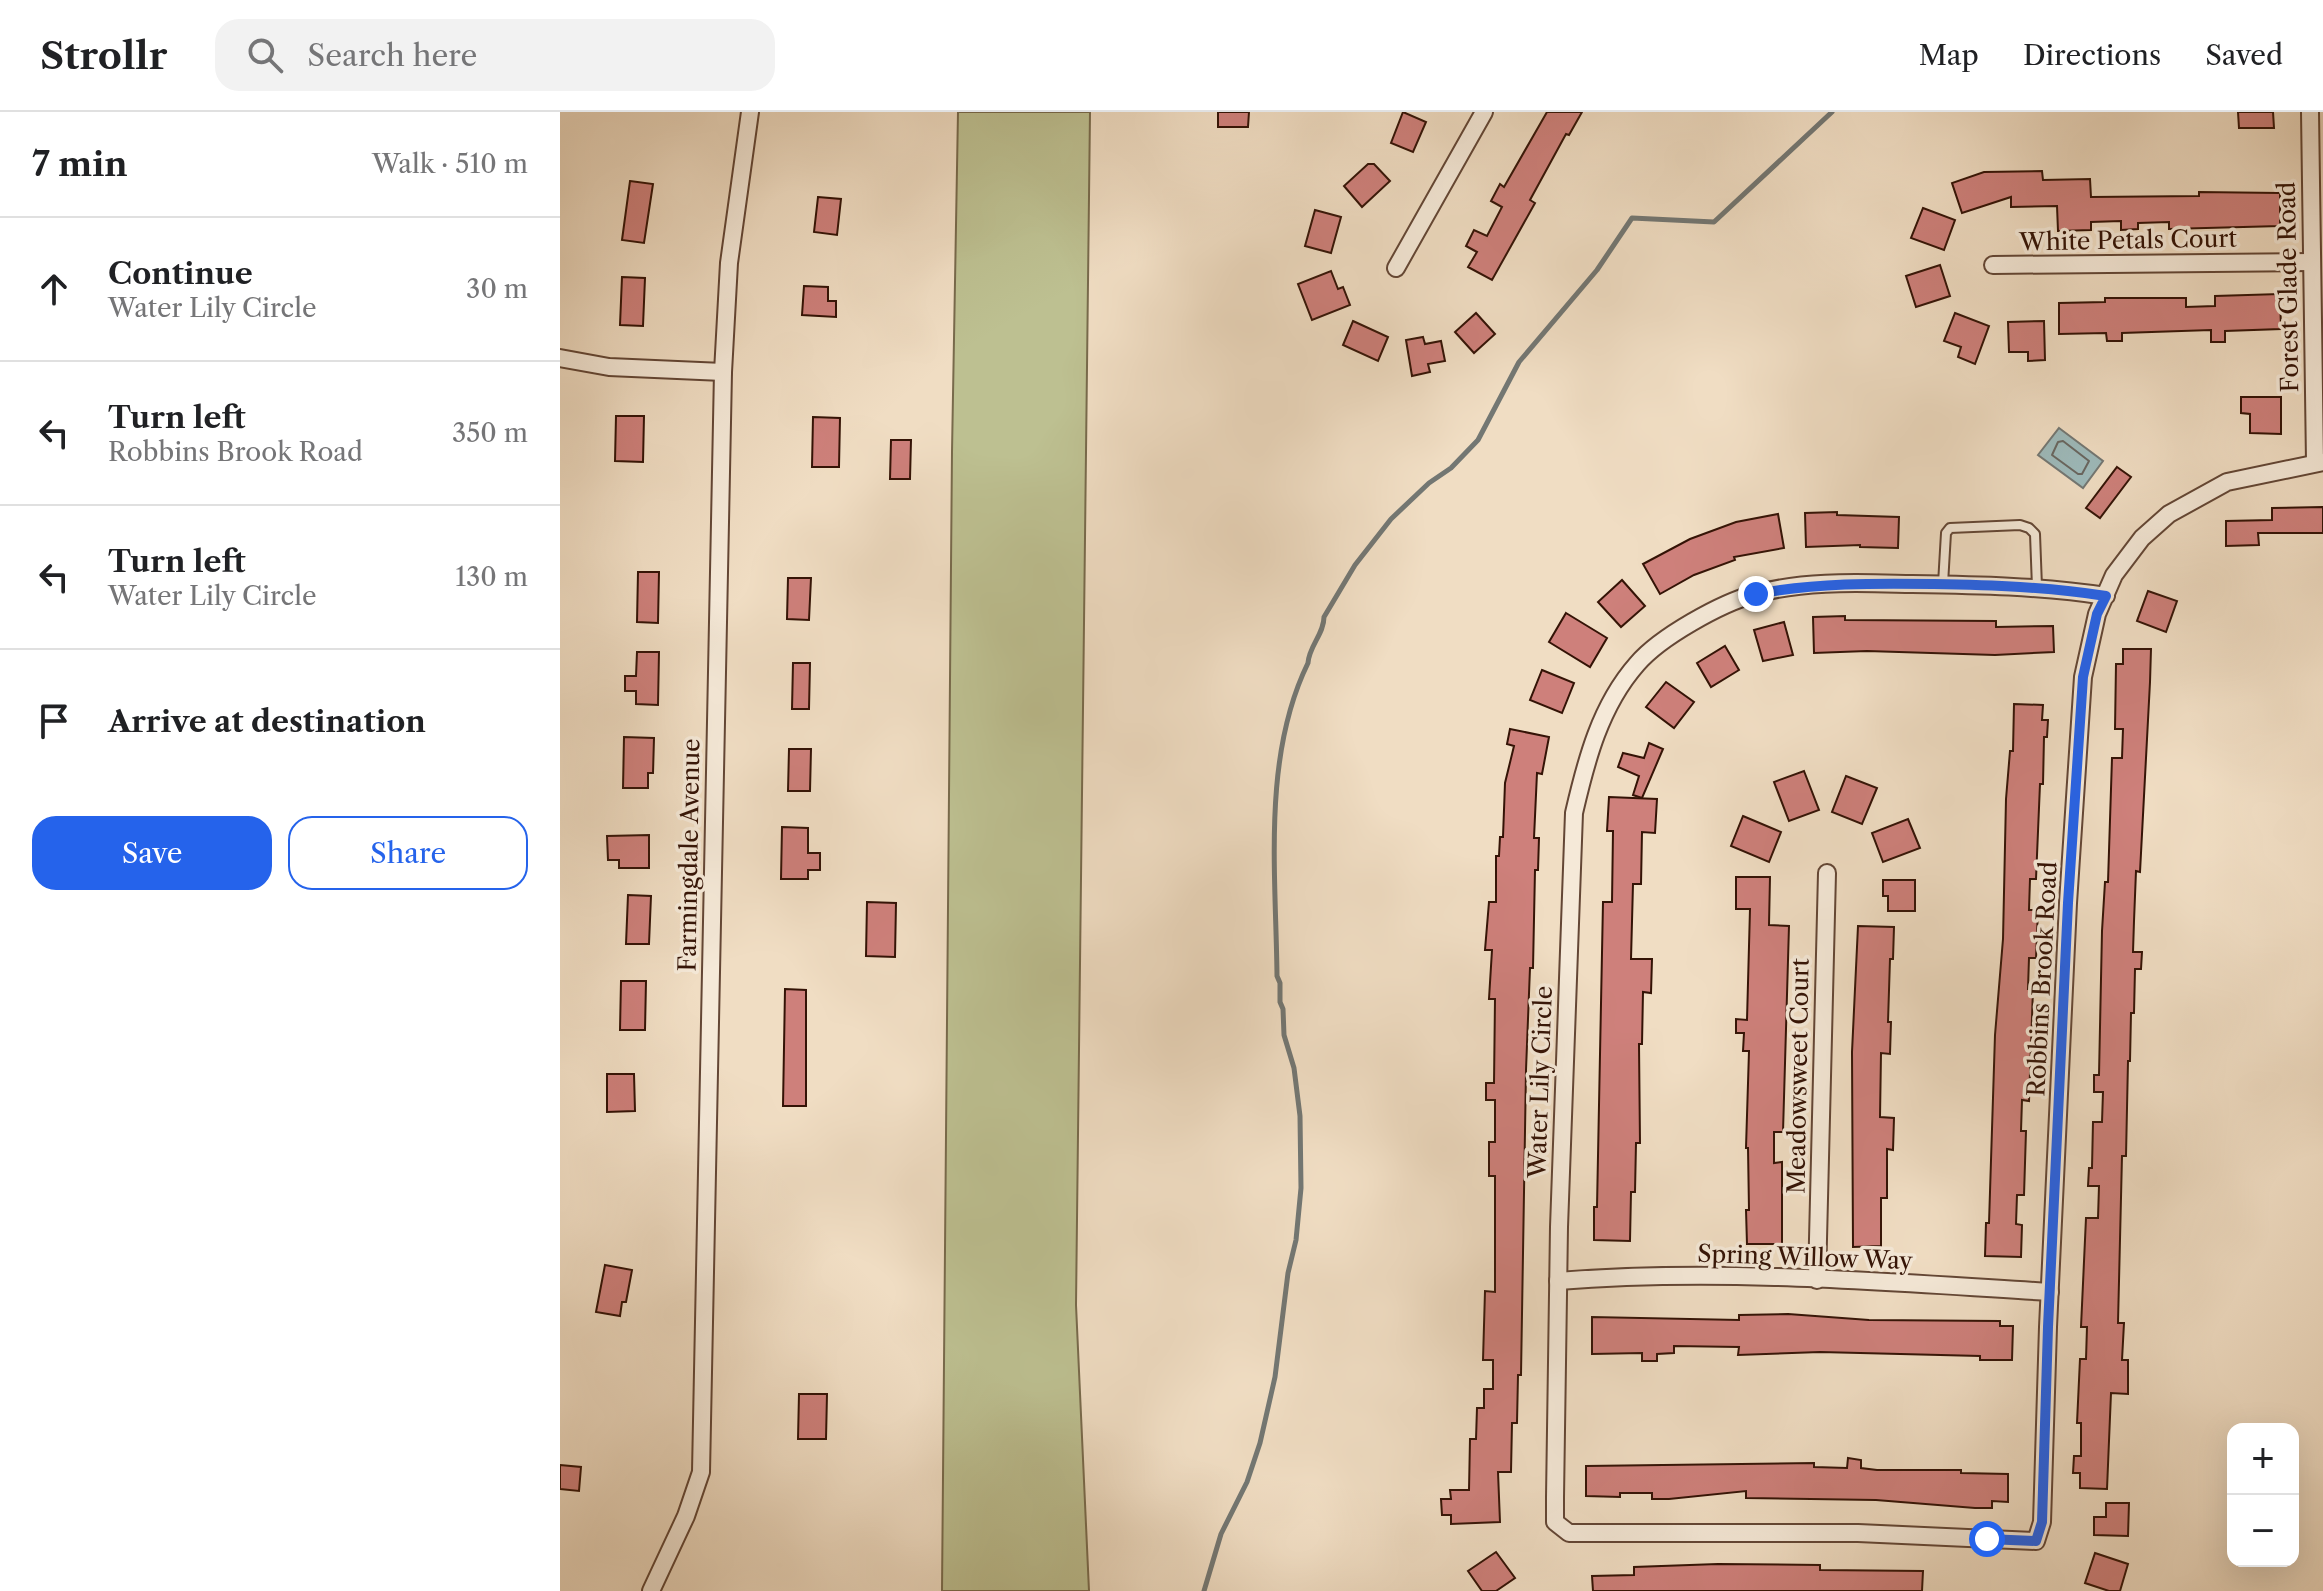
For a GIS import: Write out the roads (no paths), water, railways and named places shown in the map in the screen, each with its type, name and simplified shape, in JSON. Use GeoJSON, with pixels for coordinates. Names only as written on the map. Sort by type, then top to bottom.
{"type":"FeatureCollection","features":[{"type":"Feature","properties":{"kind":"street","name":"Farmingdale Avenue"},"geometry":{"type":"LineString","coordinates":[[651,1591],[686,1516],[701,1472],[723,372],[729,263],[750,112]]}},
{"type":"Feature","properties":{"kind":"street"},"geometry":{"type":"LineString","coordinates":[[1396,268],[1484,112]]}},
{"type":"Feature","properties":{"kind":"street","name":"Forest Glade Road"},"geometry":{"type":"LineString","coordinates":[[2310,112],[2319,462]]}},
{"type":"Feature","properties":{"kind":"street","name":"White Petals Court"},"geometry":{"type":"LineString","coordinates":[[1993,265],[2312,262]]}},
{"type":"Feature","properties":{"kind":"street"},"geometry":{"type":"LineString","coordinates":[[560,358],[609,367],[723,372]]}},
{"type":"Feature","properties":{"kind":"street","name":"Robbins Brook Road"},"geometry":{"type":"LineString","coordinates":[[2036,1541],[2042,1522],[2068,903],[2083,677],[2097,614],[2114,575],[2142,538],[2169,514],[2227,482],[2319,462]]}},
{"type":"Feature","properties":{"kind":"street","name":"Water Lily Circle"},"geometry":{"type":"LineString","coordinates":[[2036,1541],[1858,1533],[1569,1533],[1555,1522],[1558,1281],[1574,813],[1584,769],[1599,726],[1638,662],[1683,627],[1723,605],[1756,594],[1798,586],[1943,584],[2037,587],[2106,596]]}},
{"type":"Feature","properties":{"kind":"street","name":"Meadowsweet Court"},"geometry":{"type":"LineString","coordinates":[[1817,1280],[1827,873]]}},
{"type":"Feature","properties":{"kind":"street","name":"Spring Willow Way"},"geometry":{"type":"LineString","coordinates":[[1558,1281],[1607,1277],[1817,1280],[2050,1292]]}},
{"type":"Feature","properties":{"kind":"lane"},"geometry":{"type":"LineString","coordinates":[[1943,584],[1946,533],[1950,528],[2020,525],[2035,534],[2037,587]]}},
{"type":"Feature","properties":{"kind":"water"},"geometry":{"type":"Polygon","coordinates":[[[2059,428],[2103,461],[2083,488],[2038,455],[2059,428]]]}},
{"type":"Feature","properties":{"kind":"waterway"},"geometry":{"type":"LineString","coordinates":[[1204,1591],[1221,1534],[1247,1482],[1260,1443],[1275,1377],[1288,1273],[1296,1240],[1301,1188],[1300,1116],[1294,1068],[1284,1035],[1277,976],[1275,816],[1278,776],[1293,699],[1324,617],[1355,565],[1391,519],[1429,483],[1451,468],[1478,440],[1519,362],[1597,270],[1632,218],[1714,222],[1832,112]]}}]}
